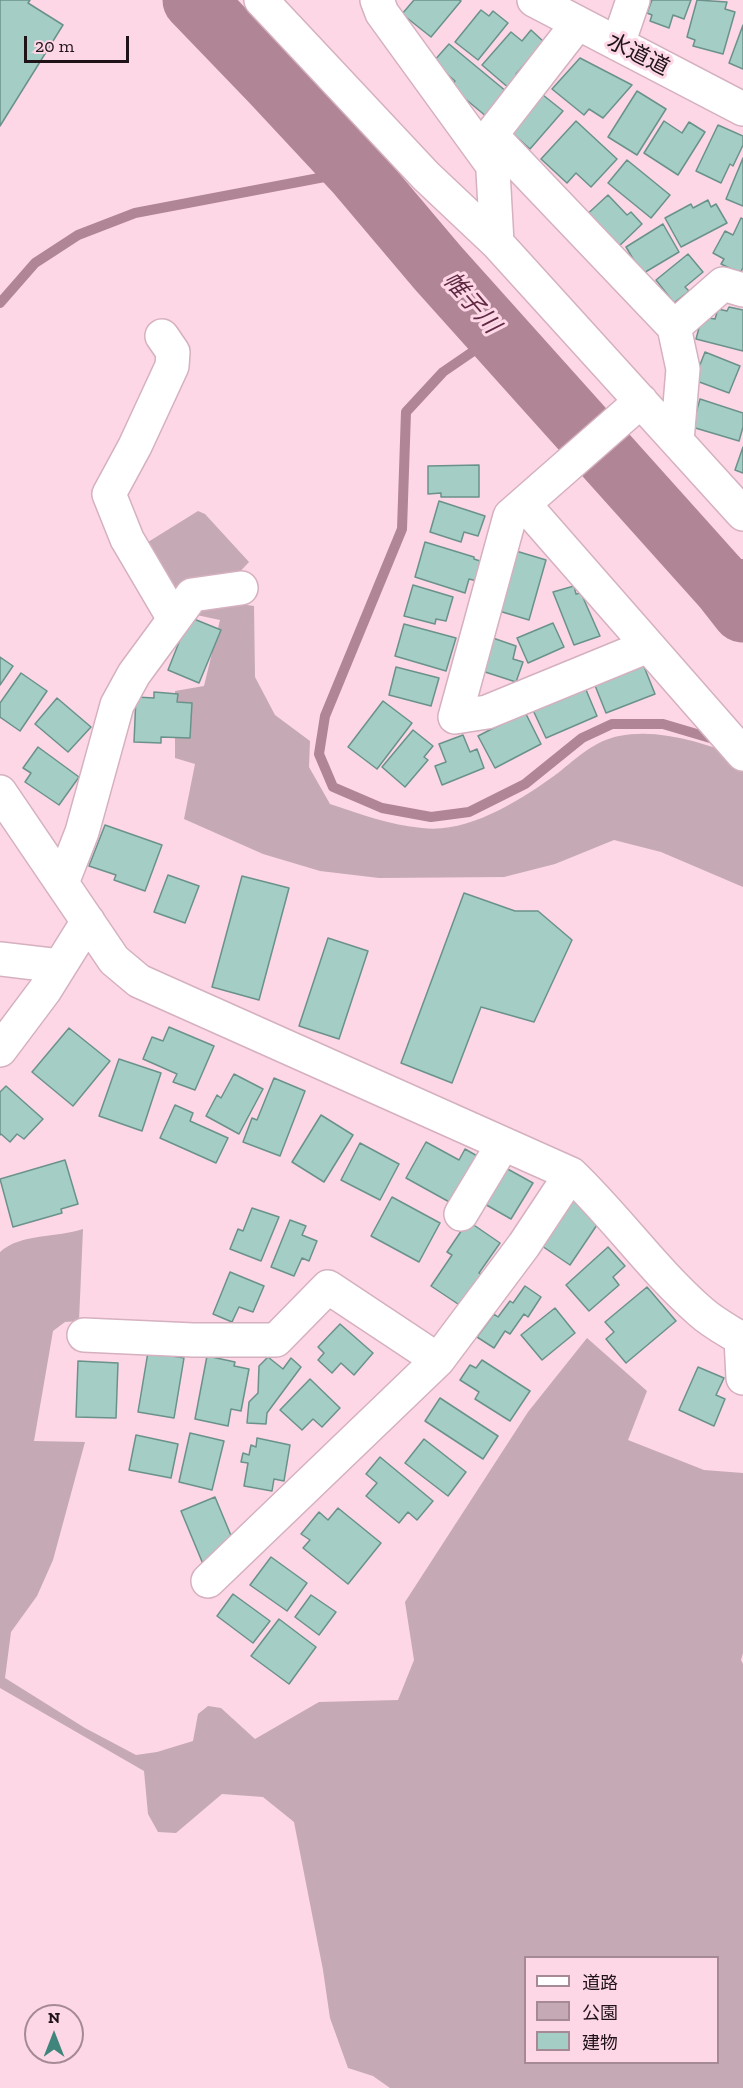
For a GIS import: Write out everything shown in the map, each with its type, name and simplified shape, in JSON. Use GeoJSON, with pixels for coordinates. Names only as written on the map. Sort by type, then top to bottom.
{"type":"FeatureCollection","features":[{"type":"Feature","properties":{"kind":"street"},"geometry":{"type":"LineString","coordinates":[[261,0],[426,176],[497,243],[743,514]]}},
{"type":"Feature","properties":{"kind":"street"},"geometry":{"type":"LineString","coordinates":[[377,0],[388,21],[492,150],[674,327],[683,369],[677,441]]}},
{"type":"Feature","properties":{"kind":"street","name":"水道道"},"geometry":{"type":"LineString","coordinates":[[534,0],[743,109]]}},
{"type":"Feature","properties":{"kind":"street"},"geometry":{"type":"LineString","coordinates":[[618,44],[633,0]]}},
{"type":"Feature","properties":{"kind":"street"},"geometry":{"type":"LineString","coordinates":[[497,243],[492,150],[578,23]]}},
{"type":"Feature","properties":{"kind":"street"},"geometry":{"type":"LineString","coordinates":[[674,327],[723,284],[743,290]]}},
{"type":"Feature","properties":{"kind":"street"},"geometry":{"type":"LineString","coordinates":[[162,336],[173,352],[172,366],[135,446],[109,494],[128,539],[174,619]]}},
{"type":"Feature","properties":{"kind":"street"},"geometry":{"type":"LineString","coordinates":[[641,401],[510,516],[455,717],[487,712],[648,646]]}},
{"type":"Feature","properties":{"kind":"street"},"geometry":{"type":"LineString","coordinates":[[534,495],[648,646],[743,754]]}},
{"type":"Feature","properties":{"kind":"street"},"geometry":{"type":"LineString","coordinates":[[62,883],[82,832],[117,705],[134,674],[192,595],[241,588]]}},
{"type":"Feature","properties":{"kind":"street"},"geometry":{"type":"LineString","coordinates":[[0,792],[114,960],[139,981],[571,1174],[665,1277],[702,1313],[742,1339],[743,1378]]}},
{"type":"Feature","properties":{"kind":"street"},"geometry":{"type":"LineString","coordinates":[[0,1050],[60,966],[88,921]]}},
{"type":"Feature","properties":{"kind":"street"},"geometry":{"type":"LineString","coordinates":[[0,959],[60,966]]}},
{"type":"Feature","properties":{"kind":"street"},"geometry":{"type":"LineString","coordinates":[[461,1214],[503,1144]]}},
{"type":"Feature","properties":{"kind":"street"},"geometry":{"type":"LineString","coordinates":[[208,1581],[438,1360],[524,1245],[571,1174]]}},
{"type":"Feature","properties":{"kind":"street"},"geometry":{"type":"LineString","coordinates":[[84,1335],[193,1340],[276,1340],[328,1287],[438,1360]]}},
{"type":"Feature","properties":{"kind":"green space"},"geometry":{"type":"Polygon","coordinates":[[[198,511],[205,514],[249,562],[234,578],[175,604],[140,547],[198,511]]]}},
{"type":"Feature","properties":{"kind":"green space"},"geometry":{"type":"Polygon","coordinates":[[[226,602],[254,606],[255,677],[275,715],[310,741],[309,767],[330,804],[375,819],[410,827],[457,826],[511,804],[558,773],[586,751],[610,738],[651,734],[682,739],[743,757],[743,887],[661,852],[614,840],[555,864],[504,877],[379,878],[320,871],[263,854],[184,819],[195,764],[175,758],[175,691],[204,686],[220,620],[192,614],[199,603],[226,602]]]}},
{"type":"Feature","properties":{"kind":"green space"},"geometry":{"type":"Polygon","coordinates":[[[83,1229],[79,1321],[65,1322],[53,1331],[34,1441],[85,1442],[53,1560],[37,1596],[11,1632],[5,1678],[85,1728],[136,1755],[157,1752],[193,1741],[198,1714],[208,1706],[221,1708],[255,1739],[319,1702],[398,1700],[414,1660],[405,1602],[528,1412],[587,1338],[647,1391],[628,1440],[704,1470],[743,1473],[743,1653],[741,1660],[743,1664],[743,2088],[390,2088],[373,2076],[348,2068],[330,2018],[294,1822],[263,1797],[222,1794],[176,1833],[158,1832],[148,1814],[144,1771],[0,1688],[0,1252],[29,1239],[83,1229]]]}},
{"type":"Feature","properties":{"kind":"building"},"geometry":{"type":"Polygon","coordinates":[[[0,0],[30,0],[28,3],[63,25],[0,126],[0,0]]]}},
{"type":"Feature","properties":{"kind":"building"},"geometry":{"type":"Polygon","coordinates":[[[414,0],[461,1],[431,37],[402,14],[414,0]]]}},
{"type":"Feature","properties":{"kind":"building"},"geometry":{"type":"Polygon","coordinates":[[[652,0],[691,0],[684,19],[673,15],[669,28],[650,21],[652,15],[647,13],[652,0]]]}},
{"type":"Feature","properties":{"kind":"building"},"geometry":{"type":"Polygon","coordinates":[[[697,0],[727,2],[725,9],[735,12],[723,54],[693,46],[695,40],[687,37],[697,0]]]}},
{"type":"Feature","properties":{"kind":"building"},"geometry":{"type":"Polygon","coordinates":[[[481,10],[489,16],[493,11],[508,23],[478,60],[455,42],[481,10]]]}},
{"type":"Feature","properties":{"kind":"building"},"geometry":{"type":"Polygon","coordinates":[[[743,25],[743,69],[729,63],[743,25]]]}},
{"type":"Feature","properties":{"kind":"building"},"geometry":{"type":"Polygon","coordinates":[[[531,30],[544,42],[516,74],[520,77],[510,89],[482,65],[511,32],[522,41],[531,30]]]}},
{"type":"Feature","properties":{"kind":"building"},"geometry":{"type":"Polygon","coordinates":[[[449,44],[507,92],[487,117],[451,87],[455,81],[433,62],[449,44]]]}},
{"type":"Feature","properties":{"kind":"building"},"geometry":{"type":"Polygon","coordinates":[[[580,58],[632,85],[603,118],[589,109],[584,115],[552,89],[580,58]]]}},
{"type":"Feature","properties":{"kind":"building"},"geometry":{"type":"Polygon","coordinates":[[[637,91],[666,109],[637,155],[608,137],[637,91]]]}},
{"type":"Feature","properties":{"kind":"building"},"geometry":{"type":"Polygon","coordinates":[[[543,95],[563,111],[530,149],[511,132],[543,95]]]}},
{"type":"Feature","properties":{"kind":"building"},"geometry":{"type":"Polygon","coordinates":[[[576,121],[617,159],[591,187],[576,173],[567,183],[541,159],[576,121]]]}},
{"type":"Feature","properties":{"kind":"building"},"geometry":{"type":"Polygon","coordinates":[[[664,121],[682,133],[689,122],[705,132],[678,175],[644,153],[664,121]]]}},
{"type":"Feature","properties":{"kind":"building"},"geometry":{"type":"Polygon","coordinates":[[[718,125],[743,136],[743,145],[733,166],[730,164],[721,183],[696,171],[718,125]]]}},
{"type":"Feature","properties":{"kind":"building"},"geometry":{"type":"Polygon","coordinates":[[[743,158],[743,206],[726,199],[743,158]]]}},
{"type":"Feature","properties":{"kind":"building"},"geometry":{"type":"Polygon","coordinates":[[[627,160],[670,195],[651,218],[608,183],[627,160]]]}},
{"type":"Feature","properties":{"kind":"building"},"geometry":{"type":"Polygon","coordinates":[[[608,195],[627,215],[631,212],[642,224],[616,249],[582,219],[608,195]]]}},
{"type":"Feature","properties":{"kind":"building"},"geometry":{"type":"Polygon","coordinates":[[[708,200],[711,207],[716,204],[727,223],[681,247],[665,218],[691,204],[693,208],[708,200]]]}},
{"type":"Feature","properties":{"kind":"building"},"geometry":{"type":"Polygon","coordinates":[[[741,218],[743,219],[743,268],[740,273],[721,264],[724,259],[713,253],[725,231],[733,235],[741,218]]]}},
{"type":"Feature","properties":{"kind":"building"},"geometry":{"type":"Polygon","coordinates":[[[663,224],[679,252],[642,274],[626,247],[663,224]]]}},
{"type":"Feature","properties":{"kind":"building"},"geometry":{"type":"Polygon","coordinates":[[[688,254],[703,272],[685,287],[689,291],[674,303],[656,280],[688,254]]]}},
{"type":"Feature","properties":{"kind":"building"},"geometry":{"type":"Polygon","coordinates":[[[729,307],[743,310],[743,351],[696,339],[702,317],[715,319],[718,309],[727,311],[729,307]]]}},
{"type":"Feature","properties":{"kind":"building"},"geometry":{"type":"Polygon","coordinates":[[[705,352],[740,366],[729,393],[694,380],[705,352]]]}},
{"type":"Feature","properties":{"kind":"building"},"geometry":{"type":"Polygon","coordinates":[[[700,399],[743,413],[743,427],[739,441],[692,427],[700,399]]]}},
{"type":"Feature","properties":{"kind":"building"},"geometry":{"type":"Polygon","coordinates":[[[743,447],[743,473],[735,470],[743,447]]]}},
{"type":"Feature","properties":{"kind":"building"},"geometry":{"type":"Polygon","coordinates":[[[479,465],[479,497],[441,497],[441,493],[428,494],[428,466],[479,465]]]}},
{"type":"Feature","properties":{"kind":"building"},"geometry":{"type":"Polygon","coordinates":[[[439,501],[485,516],[478,536],[464,532],[461,542],[430,532],[439,501]]]}},
{"type":"Feature","properties":{"kind":"building"},"geometry":{"type":"Polygon","coordinates":[[[425,542],[483,562],[477,581],[469,579],[465,593],[415,577],[425,542]]]}},
{"type":"Feature","properties":{"kind":"building"},"geometry":{"type":"Polygon","coordinates":[[[516,551],[546,560],[529,620],[499,611],[516,551]]]}},
{"type":"Feature","properties":{"kind":"building"},"geometry":{"type":"Polygon","coordinates":[[[413,585],[453,597],[446,621],[436,619],[435,624],[404,616],[413,585]]]}},
{"type":"Feature","properties":{"kind":"building"},"geometry":{"type":"Polygon","coordinates":[[[574,586],[576,594],[581,593],[600,636],[574,645],[553,592],[574,586]]]}},
{"type":"Feature","properties":{"kind":"building"},"geometry":{"type":"Polygon","coordinates":[[[189,617],[221,630],[199,683],[168,670],[189,617]]]}},
{"type":"Feature","properties":{"kind":"building"},"geometry":{"type":"Polygon","coordinates":[[[553,623],[564,647],[528,663],[517,638],[553,623]]]}},
{"type":"Feature","properties":{"kind":"building"},"geometry":{"type":"Polygon","coordinates":[[[404,624],[456,638],[446,671],[395,656],[404,624]]]}},
{"type":"Feature","properties":{"kind":"building"},"geometry":{"type":"Polygon","coordinates":[[[490,637],[516,646],[513,659],[523,662],[516,682],[479,670],[490,637]]]}},
{"type":"Feature","properties":{"kind":"building"},"geometry":{"type":"Polygon","coordinates":[[[0,657],[13,666],[0,685],[0,657]]]}},
{"type":"Feature","properties":{"kind":"building"},"geometry":{"type":"Polygon","coordinates":[[[641,659],[655,694],[606,713],[592,678],[641,659]]]}},
{"type":"Feature","properties":{"kind":"building"},"geometry":{"type":"Polygon","coordinates":[[[396,667],[439,678],[431,706],[389,695],[396,667]]]}},
{"type":"Feature","properties":{"kind":"building"},"geometry":{"type":"Polygon","coordinates":[[[21,673],[47,691],[20,731],[0,717],[0,703],[21,673]]]}},
{"type":"Feature","properties":{"kind":"building"},"geometry":{"type":"Polygon","coordinates":[[[584,685],[597,716],[546,738],[532,708],[584,685]]]}},
{"type":"Feature","properties":{"kind":"building"},"geometry":{"type":"Polygon","coordinates":[[[154,692],[178,694],[177,702],[192,703],[190,738],[161,737],[161,743],[134,742],[136,697],[154,698],[154,692]]]}},
{"type":"Feature","properties":{"kind":"building"},"geometry":{"type":"Polygon","coordinates":[[[57,698],[91,727],[68,752],[35,724],[57,698]]]}},
{"type":"Feature","properties":{"kind":"building"},"geometry":{"type":"Polygon","coordinates":[[[383,701],[412,723],[377,769],[348,747],[383,701]]]}},
{"type":"Feature","properties":{"kind":"building"},"geometry":{"type":"Polygon","coordinates":[[[525,712],[541,744],[495,768],[478,736],[525,712]]]}},
{"type":"Feature","properties":{"kind":"building"},"geometry":{"type":"Polygon","coordinates":[[[413,730],[433,746],[424,757],[428,760],[405,787],[382,767],[413,730]]]}},
{"type":"Feature","properties":{"kind":"building"},"geometry":{"type":"Polygon","coordinates":[[[463,735],[470,752],[477,749],[484,768],[442,785],[435,766],[446,762],[439,744],[463,735]]]}},
{"type":"Feature","properties":{"kind":"building"},"geometry":{"type":"Polygon","coordinates":[[[38,747],[79,777],[59,805],[25,782],[31,773],[23,768],[38,747]]]}},
{"type":"Feature","properties":{"kind":"building"},"geometry":{"type":"Polygon","coordinates":[[[105,825],[162,845],[145,891],[114,880],[116,875],[89,866],[105,825]]]}},
{"type":"Feature","properties":{"kind":"building"},"geometry":{"type":"Polygon","coordinates":[[[168,875],[199,886],[185,923],[154,912],[168,875]]]}},
{"type":"Feature","properties":{"kind":"building"},"geometry":{"type":"Polygon","coordinates":[[[242,876],[289,888],[259,1000],[212,987],[242,876]]]}},
{"type":"Feature","properties":{"kind":"building"},"geometry":{"type":"Polygon","coordinates":[[[464,893],[515,911],[538,911],[572,940],[534,1022],[481,1007],[452,1083],[401,1063],[464,893]]]}},
{"type":"Feature","properties":{"kind":"building"},"geometry":{"type":"Polygon","coordinates":[[[328,938],[368,951],[339,1039],[299,1026],[328,938]]]}},
{"type":"Feature","properties":{"kind":"building"},"geometry":{"type":"Polygon","coordinates":[[[169,1027],[214,1046],[195,1090],[173,1082],[177,1074],[143,1059],[152,1037],[163,1041],[169,1027]]]}},
{"type":"Feature","properties":{"kind":"building"},"geometry":{"type":"Polygon","coordinates":[[[69,1028],[110,1061],[73,1106],[32,1072],[69,1028]]]}},
{"type":"Feature","properties":{"kind":"building"},"geometry":{"type":"Polygon","coordinates":[[[119,1059],[161,1073],[142,1131],[99,1116],[119,1059]]]}},
{"type":"Feature","properties":{"kind":"building"},"geometry":{"type":"Polygon","coordinates":[[[234,1074],[263,1089],[239,1134],[206,1116],[217,1095],[221,1098],[234,1074]]]}},
{"type":"Feature","properties":{"kind":"building"},"geometry":{"type":"Polygon","coordinates":[[[274,1078],[305,1091],[280,1156],[243,1142],[252,1118],[257,1120],[274,1078]]]}},
{"type":"Feature","properties":{"kind":"building"},"geometry":{"type":"Polygon","coordinates":[[[6,1086],[43,1119],[24,1139],[17,1134],[10,1142],[0,1135],[0,1092],[6,1086]]]}},
{"type":"Feature","properties":{"kind":"building"},"geometry":{"type":"Polygon","coordinates":[[[175,1105],[193,1113],[190,1121],[228,1138],[216,1163],[160,1138],[175,1105]]]}},
{"type":"Feature","properties":{"kind":"building"},"geometry":{"type":"Polygon","coordinates":[[[321,1115],[353,1135],[324,1182],[292,1162],[321,1115]]]}},
{"type":"Feature","properties":{"kind":"building"},"geometry":{"type":"Polygon","coordinates":[[[426,1142],[459,1160],[465,1149],[479,1157],[453,1204],[406,1178],[426,1142]]]}},
{"type":"Feature","properties":{"kind":"building"},"geometry":{"type":"Polygon","coordinates":[[[360,1143],[399,1164],[380,1200],[341,1180],[360,1143]]]}},
{"type":"Feature","properties":{"kind":"building"},"geometry":{"type":"Polygon","coordinates":[[[65,1160],[78,1204],[61,1209],[62,1213],[13,1227],[0,1179],[65,1160]]]}},
{"type":"Feature","properties":{"kind":"building"},"geometry":{"type":"Polygon","coordinates":[[[504,1167],[533,1183],[511,1219],[483,1203],[504,1167]]]}},
{"type":"Feature","properties":{"kind":"building"},"geometry":{"type":"Polygon","coordinates":[[[392,1197],[440,1223],[419,1262],[371,1236],[392,1197]]]}},
{"type":"Feature","properties":{"kind":"building"},"geometry":{"type":"Polygon","coordinates":[[[570,1198],[601,1219],[570,1265],[539,1244],[570,1198]]]}},
{"type":"Feature","properties":{"kind":"building"},"geometry":{"type":"Polygon","coordinates":[[[252,1208],[279,1217],[261,1261],[230,1249],[238,1229],[243,1231],[252,1208]]]}},
{"type":"Feature","properties":{"kind":"building"},"geometry":{"type":"Polygon","coordinates":[[[290,1220],[306,1226],[302,1235],[317,1241],[309,1261],[302,1258],[294,1276],[271,1267],[290,1220]]]}},
{"type":"Feature","properties":{"kind":"building"},"geometry":{"type":"Polygon","coordinates":[[[468,1221],[500,1243],[479,1273],[485,1276],[464,1308],[431,1286],[452,1255],[447,1252],[468,1221]]]}},
{"type":"Feature","properties":{"kind":"building"},"geometry":{"type":"Polygon","coordinates":[[[608,1247],[625,1266],[613,1277],[619,1285],[589,1311],[566,1285],[608,1247]]]}},
{"type":"Feature","properties":{"kind":"building"},"geometry":{"type":"Polygon","coordinates":[[[230,1272],[264,1286],[253,1312],[239,1307],[232,1322],[213,1314],[230,1272]]]}},
{"type":"Feature","properties":{"kind":"building"},"geometry":{"type":"Polygon","coordinates":[[[525,1286],[541,1297],[528,1317],[524,1314],[510,1334],[505,1331],[494,1348],[477,1337],[494,1314],[498,1317],[510,1301],[513,1303],[525,1286]]]}},
{"type":"Feature","properties":{"kind":"building"},"geometry":{"type":"Polygon","coordinates":[[[647,1287],[676,1321],[626,1363],[606,1339],[614,1332],[605,1322],[647,1287]]]}},
{"type":"Feature","properties":{"kind":"building"},"geometry":{"type":"Polygon","coordinates":[[[555,1308],[575,1333],[542,1360],[521,1335],[555,1308]]]}},
{"type":"Feature","properties":{"kind":"building"},"geometry":{"type":"Polygon","coordinates":[[[340,1324],[373,1353],[354,1375],[341,1363],[332,1373],[318,1360],[324,1353],[318,1347],[340,1324]]]}},
{"type":"Feature","properties":{"kind":"building"},"geometry":{"type":"Polygon","coordinates":[[[148,1352],[184,1358],[174,1418],[138,1412],[148,1352]]]}},
{"type":"Feature","properties":{"kind":"building"},"geometry":{"type":"Polygon","coordinates":[[[207,1356],[235,1362],[234,1366],[249,1369],[241,1411],[231,1409],[228,1426],[195,1419],[207,1356]]]}},
{"type":"Feature","properties":{"kind":"building"},"geometry":{"type":"Polygon","coordinates":[[[268,1357],[283,1369],[291,1358],[301,1367],[267,1413],[266,1424],[247,1423],[249,1402],[258,1393],[259,1366],[268,1357]]]}},
{"type":"Feature","properties":{"kind":"building"},"geometry":{"type":"Polygon","coordinates":[[[482,1360],[530,1391],[510,1421],[475,1399],[479,1392],[460,1380],[470,1365],[476,1368],[482,1360]]]}},
{"type":"Feature","properties":{"kind":"building"},"geometry":{"type":"Polygon","coordinates":[[[78,1361],[118,1363],[116,1418],[76,1417],[78,1361]]]}},
{"type":"Feature","properties":{"kind":"building"},"geometry":{"type":"Polygon","coordinates":[[[698,1367],[724,1378],[716,1395],[725,1399],[714,1426],[679,1410],[698,1367]]]}},
{"type":"Feature","properties":{"kind":"building"},"geometry":{"type":"Polygon","coordinates":[[[310,1379],[340,1408],[322,1427],[313,1419],[302,1430],[280,1410],[310,1379]]]}},
{"type":"Feature","properties":{"kind":"building"},"geometry":{"type":"Polygon","coordinates":[[[440,1398],[498,1436],[483,1459],[425,1421],[440,1398]]]}},
{"type":"Feature","properties":{"kind":"building"},"geometry":{"type":"Polygon","coordinates":[[[190,1433],[224,1441],[212,1490],[179,1482],[190,1433]]]}},
{"type":"Feature","properties":{"kind":"building"},"geometry":{"type":"Polygon","coordinates":[[[136,1435],[178,1444],[171,1478],[129,1470],[136,1435]]]}},
{"type":"Feature","properties":{"kind":"building"},"geometry":{"type":"Polygon","coordinates":[[[257,1438],[290,1445],[284,1481],[274,1479],[272,1491],[244,1486],[248,1463],[241,1462],[243,1453],[249,1455],[251,1445],[256,1447],[257,1438]]]}},
{"type":"Feature","properties":{"kind":"building"},"geometry":{"type":"Polygon","coordinates":[[[424,1439],[466,1472],[448,1496],[405,1463],[424,1439]]]}},
{"type":"Feature","properties":{"kind":"building"},"geometry":{"type":"Polygon","coordinates":[[[380,1457],[433,1501],[417,1520],[408,1512],[399,1523],[366,1496],[377,1483],[366,1474],[380,1457]]]}},
{"type":"Feature","properties":{"kind":"building"},"geometry":{"type":"Polygon","coordinates":[[[215,1497],[237,1550],[203,1564],[181,1511],[215,1497]]]}},
{"type":"Feature","properties":{"kind":"building"},"geometry":{"type":"Polygon","coordinates":[[[338,1508],[381,1543],[348,1584],[303,1548],[310,1540],[301,1534],[319,1512],[328,1520],[338,1508]]]}},
{"type":"Feature","properties":{"kind":"building"},"geometry":{"type":"Polygon","coordinates":[[[271,1557],[307,1583],[287,1611],[250,1585],[271,1557]]]}},
{"type":"Feature","properties":{"kind":"building"},"geometry":{"type":"Polygon","coordinates":[[[233,1594],[270,1621],[253,1643],[217,1616],[233,1594]]]}},
{"type":"Feature","properties":{"kind":"building"},"geometry":{"type":"Polygon","coordinates":[[[311,1595],[336,1612],[319,1635],[295,1617],[311,1595]]]}},
{"type":"Feature","properties":{"kind":"building"},"geometry":{"type":"Polygon","coordinates":[[[279,1619],[316,1647],[289,1684],[251,1656],[279,1619]]]}},
{"type":"Feature","properties":{"kind":"waterway","name":"帷子川"},"geometry":{"type":"LineString","coordinates":[[194,0],[356,171],[438,268],[725,588],[743,611]]}},
{"type":"Feature","properties":{"kind":"waterway"},"geometry":{"type":"LineString","coordinates":[[0,303],[35,263],[78,235],[135,213],[356,171]]}},
{"type":"Feature","properties":{"kind":"waterway"},"geometry":{"type":"LineString","coordinates":[[497,335],[443,372],[406,412],[402,529],[325,716],[319,754],[333,787],[382,808],[431,817],[469,812],[525,784],[582,738],[612,724],[663,724],[717,740]]}},
{"type":"Feature","properties":{"kind":"waterway"},"geometry":{"type":"LineString","coordinates":[[725,588],[743,564]]}}]}
